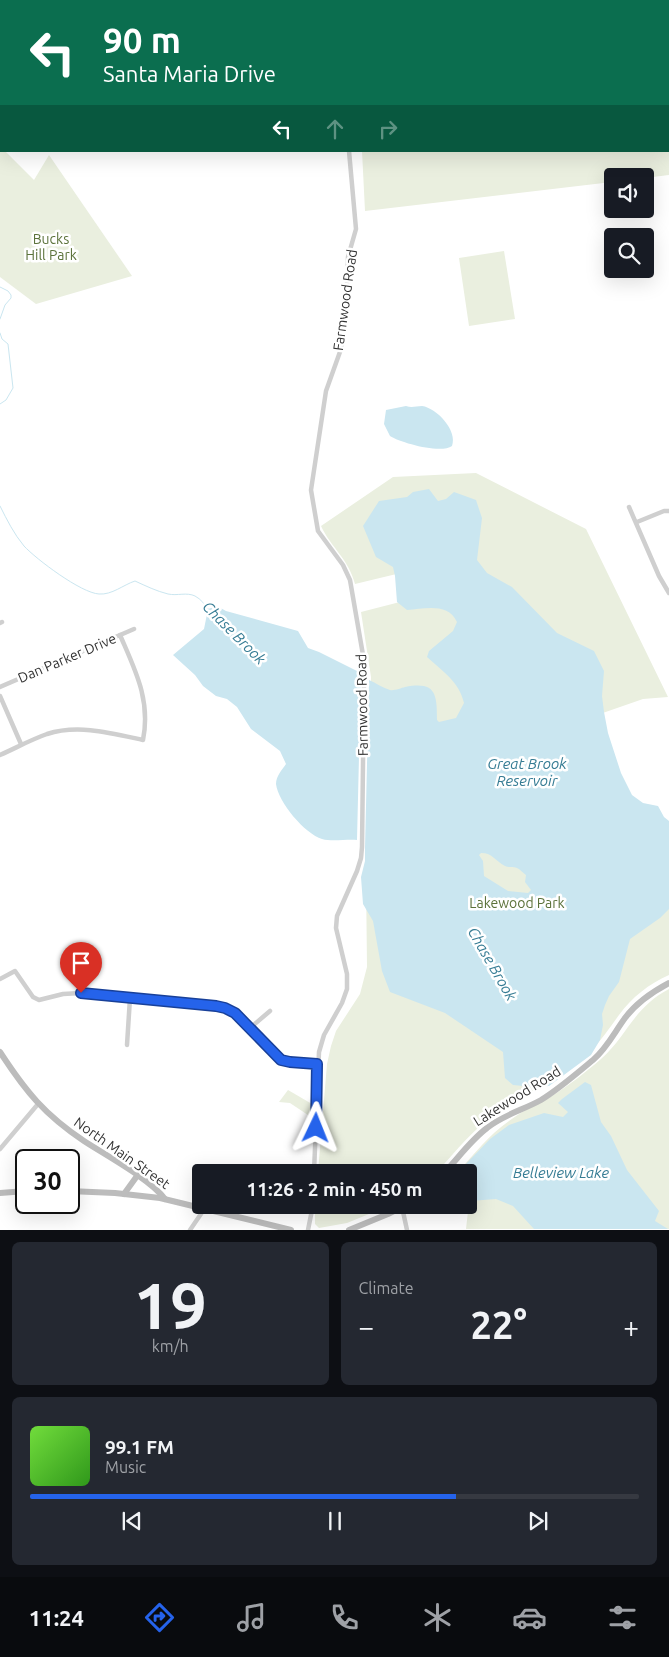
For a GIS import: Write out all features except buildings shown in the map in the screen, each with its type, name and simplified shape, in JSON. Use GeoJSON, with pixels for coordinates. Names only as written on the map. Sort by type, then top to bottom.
{"type":"FeatureCollection","features":[{"type":"Feature","properties":{"kind":"main road","name":"Lakewood Road"},"geometry":{"type":"LineString","coordinates":[[453,1164],[475,1138],[491,1125],[503,1117],[542,1099],[592,1061],[607,1046],[623,1021],[636,1006],[654,991],[669,983]]}},
{"type":"Feature","properties":{"kind":"main road","name":"North Main Street"},"geometry":{"type":"LineString","coordinates":[[0,1052],[19,1081],[38,1104],[66,1128],[157,1189],[165,1199],[192,1205]]}},
{"type":"Feature","properties":{"kind":"main road"},"geometry":{"type":"LineString","coordinates":[[124,1194],[137,1176]]}},
{"type":"Feature","properties":{"kind":"main road"},"geometry":{"type":"LineString","coordinates":[[80,1191],[165,1199]]}},
{"type":"Feature","properties":{"kind":"main road"},"geometry":{"type":"LineString","coordinates":[[0,1193],[15,1192]]}},
{"type":"Feature","properties":{"kind":"main road","name":"North Main Street"},"geometry":{"type":"LineString","coordinates":[[228,1214],[291,1230]]}},
{"type":"Feature","properties":{"kind":"main road"},"geometry":{"type":"LineString","coordinates":[[352,1229],[386,1214]]}},
{"type":"Feature","properties":{"kind":"street","name":"Farmwood Road"},"geometry":{"type":"LineString","coordinates":[[314,1164],[317,1064],[324,1036],[342,1003],[347,989],[347,974],[336,928],[337,916],[357,871],[362,847],[364,689],[362,655],[350,580],[343,565],[318,530],[311,490],[326,391],[341,349],[346,314],[348,257],[356,229],[348,152]]}},
{"type":"Feature","properties":{"kind":"street"},"geometry":{"type":"LineString","coordinates":[[629,507],[659,576],[669,593]]}},
{"type":"Feature","properties":{"kind":"street"},"geometry":{"type":"LineString","coordinates":[[637,522],[664,511],[669,511]]}},
{"type":"Feature","properties":{"kind":"street","name":"Dan Parker Drive"},"geometry":{"type":"LineString","coordinates":[[0,687],[134,629]]}},
{"type":"Feature","properties":{"kind":"street"},"geometry":{"type":"LineString","coordinates":[[0,755],[21,744],[48,734],[72,730],[98,730],[143,740],[146,724],[145,700],[139,680],[120,635]]}},
{"type":"Feature","properties":{"kind":"street"},"geometry":{"type":"LineString","coordinates":[[0,696],[21,744]]}},
{"type":"Feature","properties":{"kind":"street"},"geometry":{"type":"LineString","coordinates":[[0,979],[15,971],[33,996],[39,1000],[76,993],[225,1008],[235,1013],[281,1060],[317,1064]]}},
{"type":"Feature","properties":{"kind":"street"},"geometry":{"type":"LineString","coordinates":[[127,1045],[130,998]]}},
{"type":"Feature","properties":{"kind":"street"},"geometry":{"type":"LineString","coordinates":[[250,1028],[270,1011]]}},
{"type":"Feature","properties":{"kind":"street"},"geometry":{"type":"LineString","coordinates":[[0,1150],[38,1104]]}},
{"type":"Feature","properties":{"kind":"street"},"geometry":{"type":"LineString","coordinates":[[190,1230],[201,1214]]}},
{"type":"Feature","properties":{"kind":"street"},"geometry":{"type":"LineString","coordinates":[[308,1230],[311,1214]]}},
{"type":"Feature","properties":{"kind":"street"},"geometry":{"type":"LineString","coordinates":[[405,1214],[407,1230]]}},
{"type":"Feature","properties":{"kind":"green space","name":"Bucks Hill Park"},"geometry":{"type":"Polygon","coordinates":[[[0,152],[6,152],[34,180],[49,155],[132,276],[36,304],[0,277],[0,152]]]}},
{"type":"Feature","properties":{"kind":"green space"},"geometry":{"type":"Polygon","coordinates":[[[362,152],[669,152],[669,175],[654,177],[654,168],[604,168],[604,183],[365,211],[362,152]]]}},
{"type":"Feature","properties":{"kind":"green space"},"geometry":{"type":"Polygon","coordinates":[[[504,251],[515,319],[469,326],[459,258],[504,251]]]}},
{"type":"Feature","properties":{"kind":"green space","name":"Great Brook Reservoir"},"geometry":{"type":"Polygon","coordinates":[[[476,473],[586,529],[668,697],[643,699],[597,715],[629,802],[669,824],[669,975],[635,997],[624,1008],[599,1042],[578,1061],[549,1082],[507,1105],[490,1118],[466,1140],[444,1164],[319,1164],[327,1064],[331,1046],[336,1031],[360,994],[367,967],[366,878],[371,677],[361,612],[431,594],[413,570],[355,584],[344,560],[321,526],[393,477],[476,473]]]}},
{"type":"Feature","properties":{"kind":"green space"},"geometry":{"type":"Polygon","coordinates":[[[669,989],[669,1229],[466,1229],[468,1214],[477,1214],[477,1164],[465,1164],[502,1126],[558,1092],[601,1059],[618,1041],[639,1013],[657,996],[669,989]]]}},
{"type":"Feature","properties":{"kind":"green space"},"geometry":{"type":"Polygon","coordinates":[[[288,1090],[312,1104],[311,1117],[290,1103],[279,1102],[288,1090]]]}},
{"type":"Feature","properties":{"kind":"green space"},"geometry":{"type":"Polygon","coordinates":[[[315,1214],[369,1214],[347,1223],[319,1228],[315,1224],[315,1214]]]}},
{"type":"Feature","properties":{"kind":"water"},"geometry":{"type":"Polygon","coordinates":[[[406,406],[422,406],[440,416],[452,434],[452,446],[439,449],[430,448],[403,442],[390,436],[384,424],[386,410],[406,406]]]}},
{"type":"Feature","properties":{"kind":"water","name":"Great Brook Reservoir"},"geometry":{"type":"Polygon","coordinates":[[[429,489],[438,501],[446,499],[454,492],[476,500],[482,518],[477,560],[487,573],[512,587],[557,633],[594,651],[604,671],[602,696],[604,712],[608,733],[621,773],[632,795],[643,803],[658,806],[664,817],[669,821],[669,909],[660,918],[630,939],[619,982],[609,996],[602,1014],[603,1025],[600,1040],[591,1055],[549,1086],[513,1085],[505,1078],[503,1052],[445,1013],[390,992],[382,971],[373,921],[363,904],[361,877],[365,861],[369,680],[390,690],[415,686],[429,688],[435,697],[437,720],[439,722],[456,718],[464,703],[462,695],[454,682],[427,657],[429,651],[453,631],[457,622],[453,616],[442,609],[407,610],[397,602],[393,567],[376,557],[363,526],[379,501],[407,497],[413,492],[429,489]],[[485,853],[479,855],[483,861],[484,876],[508,891],[528,893],[531,890],[525,882],[526,875],[520,870],[516,867],[505,866],[485,853]]]}},
{"type":"Feature","properties":{"kind":"water"},"geometry":{"type":"Polygon","coordinates":[[[217,606],[226,611],[298,631],[308,648],[361,673],[357,840],[322,839],[308,831],[293,816],[282,799],[276,784],[277,778],[286,764],[280,751],[251,729],[237,707],[227,699],[216,696],[203,686],[195,675],[173,655],[204,629],[208,609],[217,606]]]}},
{"type":"Feature","properties":{"kind":"water","name":"Belleview Lake"},"geometry":{"type":"Polygon","coordinates":[[[585,1082],[591,1085],[601,1122],[611,1136],[627,1170],[659,1211],[655,1221],[668,1229],[534,1229],[513,1206],[496,1199],[477,1200],[477,1164],[466,1164],[490,1139],[509,1125],[544,1113],[563,1117],[568,1112],[558,1103],[585,1082]]]}},
{"type":"Feature","properties":{"kind":"waterway","name":"Chase Brook"},"geometry":{"type":"LineString","coordinates":[[0,287],[11,295],[0,319]]}},
{"type":"Feature","properties":{"kind":"waterway","name":"Chase Brook"},"geometry":{"type":"LineString","coordinates":[[0,333],[2,339],[8,344],[13,388],[6,400],[0,404]]}},
{"type":"Feature","properties":{"kind":"waterway","name":"Chase Brook"},"geometry":{"type":"LineString","coordinates":[[0,506],[24,546],[48,567],[81,588],[104,594],[135,581],[168,594],[189,594],[195,596],[209,610]]}},
{"type":"Feature","properties":{"kind":"route"},"geometry":{"type":"LineString","coordinates":[[81,993],[216,1006],[232,1011],[281,1060],[317,1064],[316,1128]]}},
{"type":"Feature","properties":{"kind":"park label","name":"Lakewood Park"},"geometry":{"type":"Point","coordinates":[517,903]}}]}
